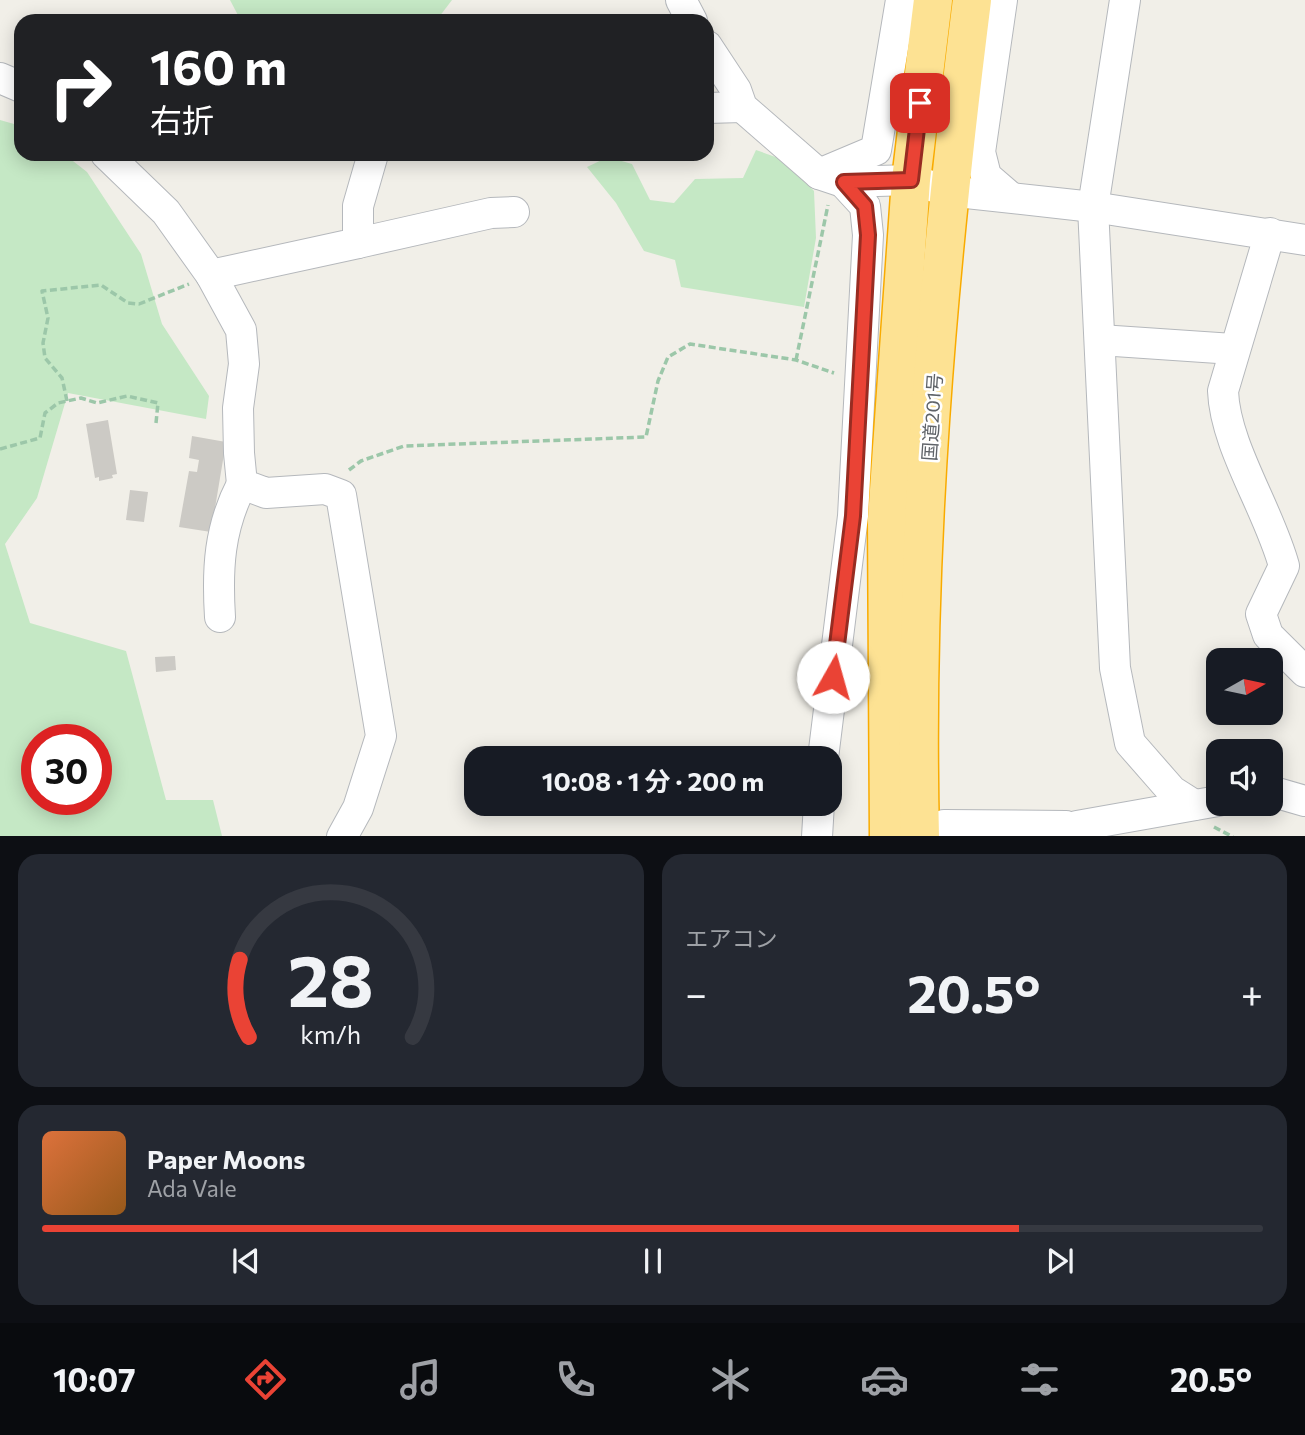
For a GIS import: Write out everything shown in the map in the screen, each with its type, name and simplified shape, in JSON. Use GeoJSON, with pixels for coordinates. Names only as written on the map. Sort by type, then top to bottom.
{"type":"FeatureCollection","features":[{"type":"Feature","properties":{"kind":"highway","name":"国道201号"},"geometry":{"type":"LineString","coordinates":[[889,836],[887,519],[911,180],[933,0]]}},
{"type":"Feature","properties":{"kind":"highway","name":"国道201号"},"geometry":{"type":"LineString","coordinates":[[936,833],[935,631],[923,545],[948,191],[972,0]]}},
{"type":"Feature","properties":{"kind":"highway"},"geometry":{"type":"LineString","coordinates":[[869,836],[870,670],[874,581],[887,519]]}},
{"type":"Feature","properties":{"kind":"street"},"geometry":{"type":"LineString","coordinates":[[831,178],[876,150],[901,0]]}},
{"type":"Feature","properties":{"kind":"street"},"geometry":{"type":"LineString","coordinates":[[1002,0],[980,152],[986,176],[1008,195]]}},
{"type":"Feature","properties":{"kind":"street"},"geometry":{"type":"LineString","coordinates":[[1125,0],[1093,207],[1115,668],[1130,744],[1172,791],[1206,803]]}},
{"type":"Feature","properties":{"kind":"street"},"geometry":{"type":"LineString","coordinates":[[714,57],[736,90],[742,107],[865,206],[867,216],[853,516],[824,746]]}},
{"type":"Feature","properties":{"kind":"street"},"geometry":{"type":"LineString","coordinates":[[714,108],[742,107]]}},
{"type":"Feature","properties":{"kind":"street"},"geometry":{"type":"LineString","coordinates":[[113,161],[166,212],[211,275],[241,330],[244,364],[238,419],[242,484],[221,536],[217,573],[220,617]]}},
{"type":"Feature","properties":{"kind":"street"},"geometry":{"type":"LineString","coordinates":[[358,243],[359,206],[371,161]]}},
{"type":"Feature","properties":{"kind":"street"},"geometry":{"type":"LineString","coordinates":[[831,178],[911,180],[948,191],[1008,195],[1305,240]]}},
{"type":"Feature","properties":{"kind":"street"},"geometry":{"type":"LineString","coordinates":[[211,275],[491,213],[514,212]]}},
{"type":"Feature","properties":{"kind":"street"},"geometry":{"type":"LineString","coordinates":[[1270,233],[1233,349],[1223,391],[1223,414],[1277,540],[1284,566],[1261,614],[1268,635],[1305,672]]}},
{"type":"Feature","properties":{"kind":"street"},"geometry":{"type":"LineString","coordinates":[[1100,340],[1233,349]]}},
{"type":"Feature","properties":{"kind":"street"},"geometry":{"type":"LineString","coordinates":[[242,484],[266,493],[326,489],[341,495],[381,736],[358,808],[342,836]]}},
{"type":"Feature","properties":{"kind":"street"},"geometry":{"type":"LineString","coordinates":[[1283,795],[1305,801]]}},
{"type":"Feature","properties":{"kind":"street"},"geometry":{"type":"LineString","coordinates":[[1044,836],[1077,832],[1206,803]]}},
{"type":"Feature","properties":{"kind":"street"},"geometry":{"type":"LineString","coordinates":[[817,836],[818,816]]}},
{"type":"Feature","properties":{"kind":"street"},"geometry":{"type":"LineString","coordinates":[[936,833],[1077,832]]}},
{"type":"Feature","properties":{"kind":"path"},"geometry":{"type":"LineString","coordinates":[[796,360],[827,214],[831,178]]}},
{"type":"Feature","properties":{"kind":"path"},"geometry":{"type":"LineString","coordinates":[[67,401],[62,378],[45,358],[43,343],[48,318],[42,291],[101,285],[128,303],[139,304],[211,275]]}},
{"type":"Feature","properties":{"kind":"path"},"geometry":{"type":"LineString","coordinates":[[326,489],[361,461],[404,446],[646,437],[658,381],[668,358],[690,344],[796,360],[861,382]]}},
{"type":"Feature","properties":{"kind":"path"},"geometry":{"type":"LineString","coordinates":[[0,449],[40,438],[45,413],[58,403],[80,398],[97,403],[127,397],[159,403],[156,423]]}},
{"type":"Feature","properties":{"kind":"green space"},"geometry":{"type":"Polygon","coordinates":[[[230,0],[452,0],[441,14],[237,14],[230,0]]]}},
{"type":"Feature","properties":{"kind":"green space"},"geometry":{"type":"Polygon","coordinates":[[[0,120],[14,124],[14,161],[73,161],[87,172],[141,254],[162,324],[209,396],[206,419],[68,393],[37,498],[5,544],[30,623],[126,651],[166,800],[213,800],[222,836],[0,836],[0,120]]]}},
{"type":"Feature","properties":{"kind":"green space"},"geometry":{"type":"Polygon","coordinates":[[[756,150],[784,160],[814,191],[816,238],[804,307],[681,287],[675,260],[644,251],[616,203],[587,167],[600,161],[632,164],[650,200],[674,203],[695,179],[743,178],[756,150]]]}},
{"type":"Feature","properties":{"kind":"building"},"geometry":{"type":"Polygon","coordinates":[[[108,420],[117,474],[112,475],[113,478],[99,481],[99,477],[95,478],[86,424],[108,420]]]}},
{"type":"Feature","properties":{"kind":"building"},"geometry":{"type":"Polygon","coordinates":[[[192,436],[226,442],[211,532],[179,527],[189,471],[197,472],[199,460],[189,458],[192,436]]]}},
{"type":"Feature","properties":{"kind":"building"},"geometry":{"type":"Polygon","coordinates":[[[130,490],[148,492],[144,522],[126,520],[130,490]]]}},
{"type":"Feature","properties":{"kind":"building"},"geometry":{"type":"Polygon","coordinates":[[[175,656],[176,670],[156,672],[155,657],[175,656]]]}},
{"type":"Feature","properties":{"kind":"route"},"geometry":{"type":"LineString","coordinates":[[833,677],[853,516],[868,235],[865,206],[844,182],[911,180],[920,103]]}}]}
